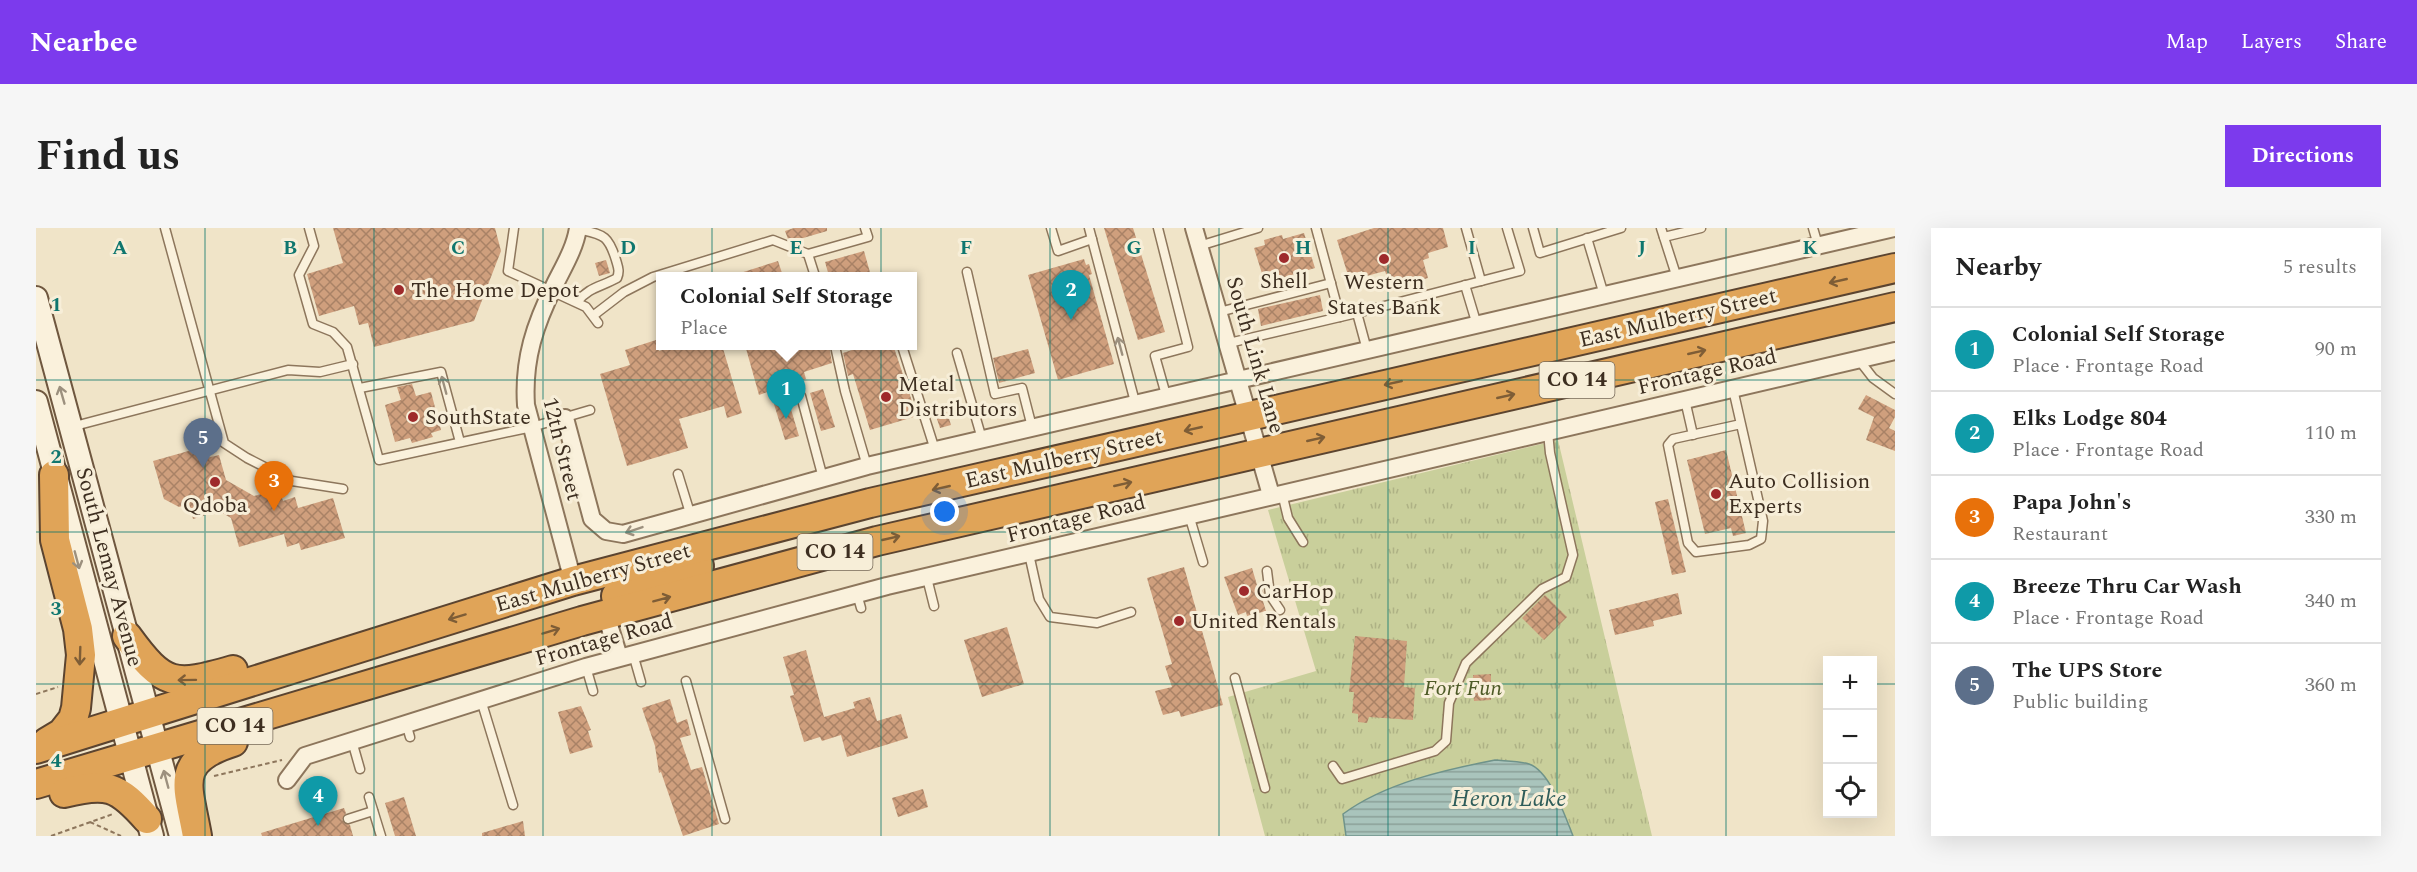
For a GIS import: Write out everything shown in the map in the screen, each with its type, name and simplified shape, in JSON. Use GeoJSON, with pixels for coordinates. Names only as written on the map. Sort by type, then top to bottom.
{"type":"FeatureCollection","features":[{"type":"Feature","properties":{"kind":"highway","name":"East Mulberry Street"},"geometry":{"type":"LineString","coordinates":[[36,749],[573,581],[870,502],[912,495],[1895,268]]}},
{"type":"Feature","properties":{"kind":"highway","name":"East Mulberry Street"},"geometry":{"type":"LineString","coordinates":[[36,784],[606,615],[877,541],[1895,307]]}},
{"type":"Feature","properties":{"kind":"highway"},"geometry":{"type":"LineString","coordinates":[[36,749],[62,733],[73,719],[80,672],[78,629],[55,540],[54,475]]}},
{"type":"Feature","properties":{"kind":"highway"},"geometry":{"type":"LineString","coordinates":[[606,615],[613,598],[625,590],[823,527],[912,495]]}},
{"type":"Feature","properties":{"kind":"highway"},"geometry":{"type":"LineString","coordinates":[[360,688],[397,661],[559,608],[573,595],[573,581]]}},
{"type":"Feature","properties":{"kind":"highway"},"geometry":{"type":"LineString","coordinates":[[127,636],[155,671],[174,680],[184,681],[197,680],[265,660],[347,651]]}},
{"type":"Feature","properties":{"kind":"highway"},"geometry":{"type":"LineString","coordinates":[[197,836],[188,789],[192,767],[208,750],[273,730],[321,701]]}},
{"type":"Feature","properties":{"kind":"highway"},"geometry":{"type":"LineString","coordinates":[[36,800],[83,788],[105,786],[130,800],[150,827]]}},
{"type":"Feature","properties":{"kind":"main road","name":"South Lemay Avenue"},"geometry":{"type":"LineString","coordinates":[[36,298],[181,836]]}},
{"type":"Feature","properties":{"kind":"main road","name":"South Lemay Avenue"},"geometry":{"type":"LineString","coordinates":[[36,402],[150,827]]}},
{"type":"Feature","properties":{"kind":"street","name":"South Link Lane"},"geometry":{"type":"LineString","coordinates":[[1194,228],[1259,453],[1277,494]]}},
{"type":"Feature","properties":{"kind":"street","name":"12th Street"},"geometry":{"type":"LineString","coordinates":[[573,581],[526,405],[526,364],[532,336],[569,256],[578,229]]}},
{"type":"Feature","properties":{"kind":"street"},"geometry":{"type":"LineString","coordinates":[[565,418],[592,519],[606,531],[623,534],[690,513],[867,466],[1883,229]]}},
{"type":"Feature","properties":{"kind":"street","name":"Frontage Road"},"geometry":{"type":"LineString","coordinates":[[305,756],[352,740],[408,730],[481,700],[626,655],[859,601],[927,578],[1277,494],[1895,351]]}},
{"type":"Feature","properties":{"kind":"street"},"geometry":{"type":"LineString","coordinates":[[606,615],[626,655]]}},
{"type":"Feature","properties":{"kind":"street"},"geometry":{"type":"LineString","coordinates":[[287,780],[305,756]]}},
{"type":"Feature","properties":{"kind":"lane"},"geometry":{"type":"LineString","coordinates":[[165,228],[224,443],[247,458],[292,481],[344,489]]}},
{"type":"Feature","properties":{"kind":"lane"},"geometry":{"type":"LineString","coordinates":[[309,228],[314,246],[298,275],[313,324],[333,332],[347,347],[379,460],[532,427],[590,410]]}},
{"type":"Feature","properties":{"kind":"lane"},"geometry":{"type":"LineString","coordinates":[[514,228],[508,271],[577,302],[596,319],[624,292],[656,276]]}},
{"type":"Feature","properties":{"kind":"lane"},"geometry":{"type":"LineString","coordinates":[[669,272],[773,240],[808,254],[868,237],[865,228]]}},
{"type":"Feature","properties":{"kind":"lane"},"geometry":{"type":"LineString","coordinates":[[1051,228],[1058,251],[1092,239]]}},
{"type":"Feature","properties":{"kind":"lane"},"geometry":{"type":"LineString","coordinates":[[1089,228],[1135,402]]}},
{"type":"Feature","properties":{"kind":"lane"},"geometry":{"type":"LineString","coordinates":[[1158,228],[1188,347],[1155,356],[1166,395]]}},
{"type":"Feature","properties":{"kind":"lane"},"geometry":{"type":"LineString","coordinates":[[1199,246],[1258,228]]}},
{"type":"Feature","properties":{"kind":"lane"},"geometry":{"type":"LineString","coordinates":[[1316,228],[1340,317]]}},
{"type":"Feature","properties":{"kind":"lane"},"geometry":{"type":"LineString","coordinates":[[1466,228],[1481,281]]}},
{"type":"Feature","properties":{"kind":"lane"},"geometry":{"type":"LineString","coordinates":[[1229,343],[1520,271],[1508,228]]}},
{"type":"Feature","properties":{"kind":"lane"},"geometry":{"type":"LineString","coordinates":[[1533,228],[1540,253],[1621,228]]}},
{"type":"Feature","properties":{"kind":"lane"},"geometry":{"type":"LineString","coordinates":[[1677,278],[1663,233],[1701,228]]}},
{"type":"Feature","properties":{"kind":"lane"},"geometry":{"type":"LineString","coordinates":[[1813,228],[1818,245]]}},
{"type":"Feature","properties":{"kind":"lane"},"geometry":{"type":"LineString","coordinates":[[577,302],[594,286],[617,278],[619,270],[610,241],[603,236],[578,229]]}},
{"type":"Feature","properties":{"kind":"lane"},"geometry":{"type":"LineString","coordinates":[[1587,238],[1604,295]]}},
{"type":"Feature","properties":{"kind":"lane"},"geometry":{"type":"LineString","coordinates":[[808,254],[814,272]]}},
{"type":"Feature","properties":{"kind":"lane"},"geometry":{"type":"LineString","coordinates":[[967,272],[995,394],[1022,388],[1032,427]]}},
{"type":"Feature","properties":{"kind":"lane"},"geometry":{"type":"LineString","coordinates":[[1219,312],[1331,283]]}},
{"type":"Feature","properties":{"kind":"lane"},"geometry":{"type":"LineString","coordinates":[[1465,285],[1477,325]]}},
{"type":"Feature","properties":{"kind":"lane"},"geometry":{"type":"LineString","coordinates":[[1357,313],[1367,350]]}},
{"type":"Feature","properties":{"kind":"lane"},"geometry":{"type":"LineString","coordinates":[[836,350],[845,392],[867,466]]}},
{"type":"Feature","properties":{"kind":"lane"},"geometry":{"type":"LineString","coordinates":[[904,350],[935,450]]}},
{"type":"Feature","properties":{"kind":"lane"},"geometry":{"type":"LineString","coordinates":[[957,353],[982,439]]}},
{"type":"Feature","properties":{"kind":"lane"},"geometry":{"type":"LineString","coordinates":[[1859,360],[1873,378],[1895,394]]}},
{"type":"Feature","properties":{"kind":"lane"},"geometry":{"type":"LineString","coordinates":[[71,427],[288,370],[320,372],[353,364]]}},
{"type":"Feature","properties":{"kind":"lane"},"geometry":{"type":"LineString","coordinates":[[360,388],[441,372],[460,442]]}},
{"type":"Feature","properties":{"kind":"lane"},"geometry":{"type":"LineString","coordinates":[[1733,389],[1741,424],[1764,531],[1761,539],[1749,545],[1706,553],[1696,552],[1688,543],[1668,445],[1673,439],[1741,424]]}},
{"type":"Feature","properties":{"kind":"lane"},"geometry":{"type":"LineString","coordinates":[[801,396],[823,478]]}},
{"type":"Feature","properties":{"kind":"lane"},"geometry":{"type":"LineString","coordinates":[[1685,400],[1694,435]]}},
{"type":"Feature","properties":{"kind":"lane"},"geometry":{"type":"LineString","coordinates":[[1333,766],[1342,779],[1435,751],[1446,741],[1449,703],[1466,663],[1542,590],[1566,577],[1573,555],[1550,453],[1548,432]]}},
{"type":"Feature","properties":{"kind":"lane"},"geometry":{"type":"LineString","coordinates":[[678,474],[690,513]]}},
{"type":"Feature","properties":{"kind":"lane"},"geometry":{"type":"LineString","coordinates":[[1277,494],[1303,542]]}},
{"type":"Feature","properties":{"kind":"lane"},"geometry":{"type":"LineString","coordinates":[[1189,515],[1203,562]]}},
{"type":"Feature","properties":{"kind":"lane"},"geometry":{"type":"LineString","coordinates":[[1029,554],[1039,599],[1050,617],[1096,622],[1131,612]]}},
{"type":"Feature","properties":{"kind":"lane"},"geometry":{"type":"LineString","coordinates":[[1267,571],[1270,595],[1280,610]]}},
{"type":"Feature","properties":{"kind":"lane"},"geometry":{"type":"LineString","coordinates":[[927,578],[934,606]]}},
{"type":"Feature","properties":{"kind":"lane"},"geometry":{"type":"LineString","coordinates":[[626,655],[641,682]]}},
{"type":"Feature","properties":{"kind":"lane"},"geometry":{"type":"LineString","coordinates":[[586,667],[593,691]]}},
{"type":"Feature","properties":{"kind":"lane"},"geometry":{"type":"LineString","coordinates":[[1235,678],[1265,788]]}},
{"type":"Feature","properties":{"kind":"lane"},"geometry":{"type":"LineString","coordinates":[[686,681],[725,819]]}},
{"type":"Feature","properties":{"kind":"lane"},"geometry":{"type":"LineString","coordinates":[[481,700],[513,806]]}},
{"type":"Feature","properties":{"kind":"lane"},"geometry":{"type":"LineString","coordinates":[[352,740],[360,769]]}},
{"type":"Feature","properties":{"kind":"lane"},"geometry":{"type":"LineString","coordinates":[[369,797],[381,836]]}},
{"type":"Feature","properties":{"kind":"lane"},"geometry":{"type":"LineString","coordinates":[[348,819],[373,810]]}},
{"type":"Feature","properties":{"kind":"path"},"geometry":{"type":"LineString","coordinates":[[36,694],[66,685]]}},
{"type":"Feature","properties":{"kind":"path"},"geometry":{"type":"LineString","coordinates":[[192,767],[209,777],[262,763],[305,756]]}},
{"type":"Feature","properties":{"kind":"path"},"geometry":{"type":"LineString","coordinates":[[51,836],[101,818]]}},
{"type":"Feature","properties":{"kind":"path"},"geometry":{"type":"LineString","coordinates":[[90,822],[121,836]]}},
{"type":"Feature","properties":{"kind":"green space","name":"Fort Fun"},"geometry":{"type":"Polygon","coordinates":[[[1558,440],[1652,836],[1265,836],[1228,697],[1316,671],[1268,510],[1558,440]]]}},
{"type":"Feature","properties":{"kind":"water","name":"Heron Lake"},"geometry":{"type":"Polygon","coordinates":[[[1495,760],[1525,763],[1537,768],[1556,795],[1573,836],[1346,836],[1343,814],[1359,803],[1416,779],[1495,760]]]}},
{"type":"Feature","properties":{"kind":"building","name":"The Home Depot"},"geometry":{"type":"Polygon","coordinates":[[[333,228],[495,228],[501,251],[474,321],[374,347],[368,323],[359,325],[354,306],[319,316],[307,274],[343,263],[333,228]]]}},
{"type":"Feature","properties":{"kind":"building"},"geometry":{"type":"Polygon","coordinates":[[[794,228],[827,228],[827,231],[793,241],[788,239],[785,231],[794,228]]]}},
{"type":"Feature","properties":{"kind":"building"},"geometry":{"type":"Polygon","coordinates":[[[1104,228],[1133,228],[1165,332],[1138,340],[1104,228]]]}},
{"type":"Feature","properties":{"kind":"building","name":"Western States Bank"},"geometry":{"type":"Polygon","coordinates":[[[1374,228],[1443,228],[1448,247],[1428,253],[1429,258],[1423,260],[1428,278],[1391,289],[1385,271],[1363,277],[1362,271],[1348,275],[1337,240],[1374,228]]]}},
{"type":"Feature","properties":{"kind":"building","name":"Shell"},"geometry":{"type":"Polygon","coordinates":[[[1304,233],[1315,268],[1265,283],[1254,248],[1265,245],[1264,240],[1282,235],[1283,239],[1304,233]]]}},
{"type":"Feature","properties":{"kind":"building"},"geometry":{"type":"Polygon","coordinates":[[[864,251],[870,272],[828,272],[825,262],[864,251]]]}},
{"type":"Feature","properties":{"kind":"building"},"geometry":{"type":"Polygon","coordinates":[[[1084,259],[1086,265],[1089,264],[1092,274],[1089,275],[1114,364],[1058,380],[1028,275],[1084,259]]]}},
{"type":"Feature","properties":{"kind":"building"},"geometry":{"type":"Polygon","coordinates":[[[606,260],[610,273],[599,276],[595,263],[606,260]]]}},
{"type":"Feature","properties":{"kind":"building"},"geometry":{"type":"Polygon","coordinates":[[[778,261],[782,272],[743,272],[778,261]]]}},
{"type":"Feature","properties":{"kind":"building"},"geometry":{"type":"Polygon","coordinates":[[[1320,295],[1323,311],[1261,326],[1258,309],[1320,295]]]}},
{"type":"Feature","properties":{"kind":"building"},"geometry":{"type":"Polygon","coordinates":[[[656,340],[656,350],[659,351],[723,350],[742,413],[727,418],[724,406],[679,419],[688,448],[627,466],[600,374],[630,365],[625,350],[656,340]]]}},
{"type":"Feature","properties":{"kind":"building"},"geometry":{"type":"Polygon","coordinates":[[[1028,349],[1035,373],[999,383],[993,358],[1028,349]]]}},
{"type":"Feature","properties":{"kind":"building"},"geometry":{"type":"Polygon","coordinates":[[[746,350],[830,350],[832,363],[804,372],[806,379],[784,386],[799,436],[785,440],[770,391],[759,395],[746,350]]]}},
{"type":"Feature","properties":{"kind":"building","name":"Metal Distributors"},"geometry":{"type":"Polygon","coordinates":[[[852,350],[895,350],[917,416],[870,430],[853,374],[848,376],[843,353],[852,350]]]}},
{"type":"Feature","properties":{"kind":"building","name":"SouthState"},"geometry":{"type":"Polygon","coordinates":[[[412,384],[416,396],[431,392],[441,430],[431,433],[433,437],[412,443],[410,438],[395,442],[385,405],[401,400],[397,387],[412,384]]]}},
{"type":"Feature","properties":{"kind":"building"},"geometry":{"type":"Polygon","coordinates":[[[823,389],[835,427],[821,431],[810,393],[823,389]]]}},
{"type":"Feature","properties":{"kind":"building"},"geometry":{"type":"Polygon","coordinates":[[[1866,395],[1895,410],[1895,417],[1889,428],[1895,431],[1895,451],[1866,440],[1874,417],[1858,409],[1866,395]]]}},
{"type":"Feature","properties":{"kind":"building"},"geometry":{"type":"Polygon","coordinates":[[[947,412],[951,425],[940,428],[936,416],[947,412]]]}},
{"type":"Feature","properties":{"kind":"building"},"geometry":{"type":"Polygon","coordinates":[[[199,448],[202,459],[219,455],[226,480],[254,496],[279,489],[283,501],[295,497],[298,508],[333,498],[345,538],[301,550],[299,543],[287,547],[284,534],[239,547],[231,518],[219,511],[193,519],[189,504],[179,507],[164,499],[153,461],[199,448]]]}},
{"type":"Feature","properties":{"kind":"building","name":"Auto Collision Experts"},"geometry":{"type":"Polygon","coordinates":[[[1726,450],[1746,533],[1733,536],[1731,528],[1705,534],[1687,460],[1726,450]]]}},
{"type":"Feature","properties":{"kind":"building"},"geometry":{"type":"Polygon","coordinates":[[[1668,499],[1686,572],[1672,575],[1655,502],[1668,499]]]}},
{"type":"Feature","properties":{"kind":"building","name":"United Rentals"},"geometry":{"type":"Polygon","coordinates":[[[1184,567],[1223,705],[1181,717],[1179,711],[1163,715],[1155,691],[1172,687],[1165,666],[1172,664],[1147,578],[1184,567]]]}},
{"type":"Feature","properties":{"kind":"building","name":"CarHop"},"geometry":{"type":"Polygon","coordinates":[[[1252,568],[1257,585],[1262,583],[1264,597],[1262,598],[1266,611],[1247,616],[1246,612],[1238,615],[1224,577],[1252,568]]]}},
{"type":"Feature","properties":{"kind":"building"},"geometry":{"type":"Polygon","coordinates":[[[1678,593],[1682,614],[1653,621],[1654,626],[1615,635],[1609,610],[1678,593]]]}},
{"type":"Feature","properties":{"kind":"building"},"geometry":{"type":"Polygon","coordinates":[[[1545,595],[1567,617],[1544,640],[1522,618],[1545,595]]]}},
{"type":"Feature","properties":{"kind":"building"},"geometry":{"type":"Polygon","coordinates":[[[1007,627],[1024,684],[982,697],[964,640],[1007,627]]]}},
{"type":"Feature","properties":{"kind":"building"},"geometry":{"type":"Polygon","coordinates":[[[1355,636],[1407,641],[1404,687],[1415,688],[1413,720],[1369,717],[1367,723],[1358,722],[1358,714],[1352,713],[1354,692],[1349,692],[1355,636]]]}},
{"type":"Feature","properties":{"kind":"building"},"geometry":{"type":"Polygon","coordinates":[[[806,650],[824,717],[855,708],[853,702],[870,697],[877,721],[901,714],[908,738],[847,757],[841,735],[822,741],[820,737],[804,742],[790,696],[794,695],[783,657],[806,650]]]}},
{"type":"Feature","properties":{"kind":"building"},"geometry":{"type":"Polygon","coordinates":[[[1491,674],[1491,700],[1474,701],[1473,692],[1467,692],[1467,680],[1473,679],[1473,675],[1491,674]]]}},
{"type":"Feature","properties":{"kind":"building"},"geometry":{"type":"Polygon","coordinates":[[[670,699],[677,723],[687,719],[691,735],[680,738],[691,770],[702,767],[719,824],[683,836],[661,772],[659,773],[655,746],[642,708],[670,699]]]}},
{"type":"Feature","properties":{"kind":"building"},"geometry":{"type":"Polygon","coordinates":[[[581,706],[591,730],[588,731],[593,747],[570,754],[558,712],[581,706]]]}},
{"type":"Feature","properties":{"kind":"building"},"geometry":{"type":"Polygon","coordinates":[[[923,789],[928,807],[898,817],[892,798],[923,789]]]}},
{"type":"Feature","properties":{"kind":"building"},"geometry":{"type":"Polygon","coordinates":[[[404,797],[416,836],[395,836],[385,803],[404,797]]]}},
{"type":"Feature","properties":{"kind":"building"},"geometry":{"type":"Polygon","coordinates":[[[344,808],[346,813],[342,820],[350,825],[353,836],[262,836],[261,833],[344,808]]]}},
{"type":"Feature","properties":{"kind":"building"},"geometry":{"type":"Polygon","coordinates":[[[523,821],[525,836],[482,836],[482,833],[523,821]]]}},
{"type":"Feature","properties":{"kind":"place","name":"Shell"},"geometry":{"type":"Point","coordinates":[1284,258]}},
{"type":"Feature","properties":{"kind":"place","name":"Western States Bank"},"geometry":{"type":"Point","coordinates":[1384,259]}},
{"type":"Feature","properties":{"kind":"place","name":"The Home Depot"},"geometry":{"type":"Point","coordinates":[399,290]}},
{"type":"Feature","properties":{"kind":"place","name":"Elks Lodge 804"},"geometry":{"type":"Point","coordinates":[1071,320]}},
{"type":"Feature","properties":{"kind":"place","name":"Metal Distributors"},"geometry":{"type":"Point","coordinates":[886,397]}},
{"type":"Feature","properties":{"kind":"place","name":"SouthState"},"geometry":{"type":"Point","coordinates":[413,417]}},
{"type":"Feature","properties":{"kind":"place","name":"Colonial Self Storage"},"geometry":{"type":"Point","coordinates":[786,419]}},
{"type":"Feature","properties":{"kind":"place","name":"The UPS Store"},"geometry":{"type":"Point","coordinates":[203,468]}},
{"type":"Feature","properties":{"kind":"place","name":"Qdoba"},"geometry":{"type":"Point","coordinates":[215,482]}},
{"type":"Feature","properties":{"kind":"place","name":"Auto Collision Experts"},"geometry":{"type":"Point","coordinates":[1716,494]}},
{"type":"Feature","properties":{"kind":"place","name":"Papa John's"},"geometry":{"type":"Point","coordinates":[274,511]}},
{"type":"Feature","properties":{"kind":"place","name":"CarHop"},"geometry":{"type":"Point","coordinates":[1244,591]}},
{"type":"Feature","properties":{"kind":"place","name":"United Rentals"},"geometry":{"type":"Point","coordinates":[1179,621]}},
{"type":"Feature","properties":{"kind":"place","name":"Breeze Thru Car Wash"},"geometry":{"type":"Point","coordinates":[318,826]}}]}
